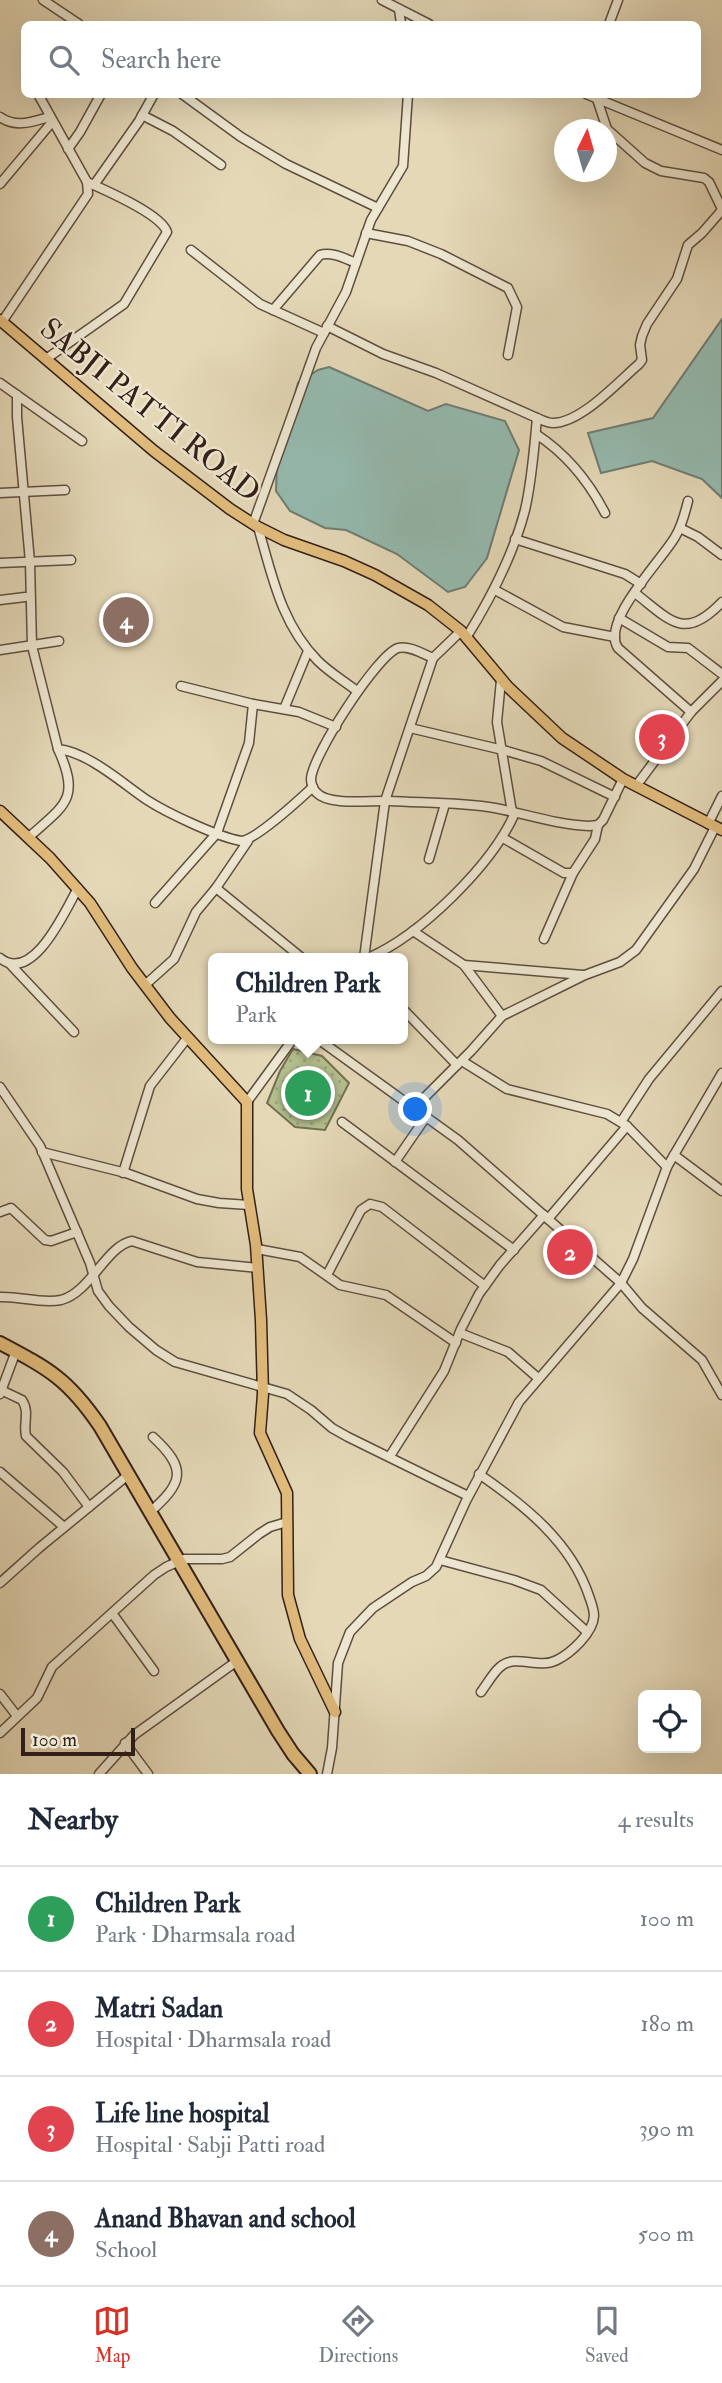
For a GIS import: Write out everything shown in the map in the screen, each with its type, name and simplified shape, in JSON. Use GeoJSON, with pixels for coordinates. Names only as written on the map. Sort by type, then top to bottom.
{"type":"FeatureCollection","features":[{"type":"Feature","properties":{"kind":"highway"},"geometry":{"type":"LineString","coordinates":[[0,1343],[51,1370],[71,1387],[100,1426],[293,1754],[310,1774]]}},
{"type":"Feature","properties":{"kind":"main road","name":"SABJI PATTI ROAD"},"geometry":{"type":"LineString","coordinates":[[1,321],[201,488],[255,526],[344,561],[401,588],[446,618],[501,680],[562,738],[623,779],[715,827]]}},
{"type":"Feature","properties":{"kind":"main road"},"geometry":{"type":"LineString","coordinates":[[0,811],[29,837],[90,902],[145,985],[247,1102],[247,1189],[257,1249],[264,1394],[260,1433],[287,1493],[288,1595],[300,1639],[335,1712]]}},
{"type":"Feature","properties":{"kind":"street"},"geometry":{"type":"LineString","coordinates":[[43,0],[71,21]]}},
{"type":"Feature","properties":{"kind":"street"},"geometry":{"type":"LineString","coordinates":[[382,0],[423,21]]}},
{"type":"Feature","properties":{"kind":"street"},"geometry":{"type":"LineString","coordinates":[[610,21],[618,0]]}},
{"type":"Feature","properties":{"kind":"street"},"geometry":{"type":"LineString","coordinates":[[398,9],[400,21]]}},
{"type":"Feature","properties":{"kind":"street"},"geometry":{"type":"LineString","coordinates":[[40,98],[90,183],[111,192],[159,221],[167,232],[124,304],[46,359]]}},
{"type":"Feature","properties":{"kind":"street"},"geometry":{"type":"LineString","coordinates":[[68,149],[99,98]]}},
{"type":"Feature","properties":{"kind":"street"},"geometry":{"type":"LineString","coordinates":[[1,321],[85,200],[90,183],[142,115],[152,98]]}},
{"type":"Feature","properties":{"kind":"street"},"geometry":{"type":"LineString","coordinates":[[187,98],[241,137],[286,164],[378,208]]}},
{"type":"Feature","properties":{"kind":"street"},"geometry":{"type":"LineString","coordinates":[[357,691],[320,663],[296,635],[285,617],[255,526],[316,348],[346,292],[366,233],[403,166],[408,98]]}},
{"type":"Feature","properties":{"kind":"street"},"geometry":{"type":"LineString","coordinates":[[597,99],[722,150]]}},
{"type":"Feature","properties":{"kind":"street"},"geometry":{"type":"LineString","coordinates":[[191,250],[251,298],[273,310],[436,373],[537,418],[555,423],[573,417],[597,401],[642,360],[642,335],[677,279],[688,245],[722,210],[709,182],[704,178],[652,168],[613,136],[603,122],[597,99]]}},
{"type":"Feature","properties":{"kind":"street"},"geometry":{"type":"LineString","coordinates":[[142,115],[173,131],[221,165]]}},
{"type":"Feature","properties":{"kind":"street"},"geometry":{"type":"LineString","coordinates":[[0,117],[19,124],[50,119]]}},
{"type":"Feature","properties":{"kind":"street"},"geometry":{"type":"LineString","coordinates":[[0,184],[50,119]]}},
{"type":"Feature","properties":{"kind":"street"},"geometry":{"type":"LineString","coordinates":[[366,233],[428,249],[469,266],[508,288],[517,307],[508,355]]}},
{"type":"Feature","properties":{"kind":"street"},"geometry":{"type":"LineString","coordinates":[[273,310],[320,255],[325,253],[356,263]]}},
{"type":"Feature","properties":{"kind":"street"},"geometry":{"type":"LineString","coordinates":[[0,383],[82,441]]}},
{"type":"Feature","properties":{"kind":"street"},"geometry":{"type":"LineString","coordinates":[[17,395],[16,417],[30,562],[32,646],[70,788],[65,805],[29,837]]}},
{"type":"Feature","properties":{"kind":"street"},"geometry":{"type":"LineString","coordinates":[[367,953],[384,801],[433,658],[463,634],[495,590],[515,539],[529,491],[537,418]]}},
{"type":"Feature","properties":{"kind":"street"},"geometry":{"type":"LineString","coordinates":[[536,434],[564,455],[598,499],[605,513]]}},
{"type":"Feature","properties":{"kind":"street"},"geometry":{"type":"LineString","coordinates":[[0,492],[65,490]]}},
{"type":"Feature","properties":{"kind":"street"},"geometry":{"type":"LineString","coordinates":[[688,501],[680,528],[620,618],[615,637],[618,648],[691,712]]}},
{"type":"Feature","properties":{"kind":"street"},"geometry":{"type":"LineString","coordinates":[[680,528],[698,537],[722,555]]}},
{"type":"Feature","properties":{"kind":"street"},"geometry":{"type":"LineString","coordinates":[[515,539],[625,573],[641,584]]}},
{"type":"Feature","properties":{"kind":"street"},"geometry":{"type":"LineString","coordinates":[[0,563],[71,560]]}},
{"type":"Feature","properties":{"kind":"street"},"geometry":{"type":"LineString","coordinates":[[495,590],[563,627],[615,637]]}},
{"type":"Feature","properties":{"kind":"street"},"geometry":{"type":"LineString","coordinates":[[635,593],[677,624],[704,619],[722,602]]}},
{"type":"Feature","properties":{"kind":"street"},"geometry":{"type":"LineString","coordinates":[[0,600],[25,597]]}},
{"type":"Feature","properties":{"kind":"street"},"geometry":{"type":"LineString","coordinates":[[620,618],[668,647],[688,648],[722,674]]}},
{"type":"Feature","properties":{"kind":"street"},"geometry":{"type":"LineString","coordinates":[[0,650],[59,641]]}},
{"type":"Feature","properties":{"kind":"street"},"geometry":{"type":"LineString","coordinates":[[433,658],[409,648],[400,648],[391,652],[357,691],[315,764],[311,780],[317,794],[327,799],[483,806],[580,826],[598,825]]}},
{"type":"Feature","properties":{"kind":"street"},"geometry":{"type":"LineString","coordinates":[[284,709],[308,651]]}},
{"type":"Feature","properties":{"kind":"street"},"geometry":{"type":"LineString","coordinates":[[375,953],[413,931],[443,905],[503,838],[514,812],[497,722],[501,680]]}},
{"type":"Feature","properties":{"kind":"street"},"geometry":{"type":"LineString","coordinates":[[636,786],[691,712],[722,681]]}},
{"type":"Feature","properties":{"kind":"street"},"geometry":{"type":"LineString","coordinates":[[181,685],[253,704],[299,712],[336,727]]}},
{"type":"Feature","properties":{"kind":"street"},"geometry":{"type":"LineString","coordinates":[[155,903],[217,833],[249,744],[253,704]]}},
{"type":"Feature","properties":{"kind":"street"},"geometry":{"type":"LineString","coordinates":[[410,728],[503,750],[552,765],[615,797]]}},
{"type":"Feature","properties":{"kind":"street"},"geometry":{"type":"LineString","coordinates":[[58,750],[71,751],[169,813],[235,840],[248,841]]}},
{"type":"Feature","properties":{"kind":"street"},"geometry":{"type":"LineString","coordinates":[[544,939],[573,873],[595,839],[598,825],[609,811],[623,779]]}},
{"type":"Feature","properties":{"kind":"street"},"geometry":{"type":"LineString","coordinates":[[145,985],[174,960],[197,912],[248,841],[313,787]]}},
{"type":"Feature","properties":{"kind":"street"},"geometry":{"type":"LineString","coordinates":[[414,1108],[502,1016],[585,975],[620,962],[636,950],[694,869],[715,827],[722,796]]}},
{"type":"Feature","properties":{"kind":"street"},"geometry":{"type":"LineString","coordinates":[[429,859],[445,804]]}},
{"type":"Feature","properties":{"kind":"street"},"geometry":{"type":"LineString","coordinates":[[503,838],[564,873],[573,873]]}},
{"type":"Feature","properties":{"kind":"street"},"geometry":{"type":"LineString","coordinates":[[9,963],[25,962],[43,946],[55,932],[78,888]]}},
{"type":"Feature","properties":{"kind":"street"},"geometry":{"type":"LineString","coordinates":[[216,888],[296,953]]}},
{"type":"Feature","properties":{"kind":"street"},"geometry":{"type":"LineString","coordinates":[[413,931],[464,965],[502,1016]]}},
{"type":"Feature","properties":{"kind":"street"},"geometry":{"type":"LineString","coordinates":[[0,958],[9,963],[74,1032]]}},
{"type":"Feature","properties":{"kind":"street"},"geometry":{"type":"LineString","coordinates":[[464,965],[585,975]]}},
{"type":"Feature","properties":{"kind":"street"},"geometry":{"type":"LineString","coordinates":[[390,1457],[444,1371],[472,1306],[485,1286],[624,1124],[649,1079],[722,991]]}},
{"type":"Feature","properties":{"kind":"street"},"geometry":{"type":"LineString","coordinates":[[408,1014],[459,1063],[507,1089],[590,1109],[624,1124],[667,1167]]}},
{"type":"Feature","properties":{"kind":"street"},"geometry":{"type":"LineString","coordinates":[[122,1172],[150,1086],[188,1037]]}},
{"type":"Feature","properties":{"kind":"street"},"geometry":{"type":"LineString","coordinates":[[247,1102],[289,1044]]}},
{"type":"Feature","properties":{"kind":"street"},"geometry":{"type":"LineString","coordinates":[[325,1044],[458,1140],[621,1283],[642,1308],[702,1360],[722,1395]]}},
{"type":"Feature","properties":{"kind":"street"},"geometry":{"type":"LineString","coordinates":[[327,1774],[332,1748],[338,1663],[350,1632],[373,1608],[426,1576],[440,1560],[468,1496],[519,1402],[621,1283],[633,1259],[667,1167],[722,1073]]}},
{"type":"Feature","properties":{"kind":"street"},"geometry":{"type":"LineString","coordinates":[[0,1087],[42,1152],[77,1232],[98,1291],[108,1306],[129,1327],[166,1358],[287,1394],[332,1428],[468,1496]]}},
{"type":"Feature","properties":{"kind":"street"},"geometry":{"type":"LineString","coordinates":[[395,1162],[426,1117]]}},
{"type":"Feature","properties":{"kind":"street"},"geometry":{"type":"LineString","coordinates":[[342,1122],[514,1250]]}},
{"type":"Feature","properties":{"kind":"street"},"geometry":{"type":"LineString","coordinates":[[42,1152],[122,1172],[197,1199],[249,1205]]}},
{"type":"Feature","properties":{"kind":"street"},"geometry":{"type":"LineString","coordinates":[[674,1155],[722,1191]]}},
{"type":"Feature","properties":{"kind":"street"},"geometry":{"type":"LineString","coordinates":[[327,1275],[361,1210],[370,1203],[382,1207],[485,1286]]}},
{"type":"Feature","properties":{"kind":"street"},"geometry":{"type":"LineString","coordinates":[[0,1212],[11,1208],[45,1240],[51,1241],[77,1232]]}},
{"type":"Feature","properties":{"kind":"street"},"geometry":{"type":"LineString","coordinates":[[0,1297],[52,1301],[64,1299],[82,1289],[122,1245],[132,1241],[197,1262],[258,1268]]}},
{"type":"Feature","properties":{"kind":"street"},"geometry":{"type":"LineString","coordinates":[[257,1249],[300,1257],[340,1285],[386,1295],[456,1343]]}},
{"type":"Feature","properties":{"kind":"street"},"geometry":{"type":"LineString","coordinates":[[460,1333],[508,1352],[538,1378]]}},
{"type":"Feature","properties":{"kind":"street"},"geometry":{"type":"LineString","coordinates":[[16,1351],[1,1392],[22,1400],[27,1413],[26,1436],[63,1472],[89,1507]]}},
{"type":"Feature","properties":{"kind":"street"},"geometry":{"type":"LineString","coordinates":[[149,1513],[171,1492],[177,1476],[174,1459],[153,1437]]}},
{"type":"Feature","properties":{"kind":"street"},"geometry":{"type":"LineString","coordinates":[[0,1472],[64,1527]]}},
{"type":"Feature","properties":{"kind":"street"},"geometry":{"type":"LineString","coordinates":[[480,1474],[536,1517],[569,1558],[585,1586],[594,1620],[571,1651],[552,1663],[540,1665],[509,1661],[503,1664],[481,1692]]}},
{"type":"Feature","properties":{"kind":"street"},"geometry":{"type":"LineString","coordinates":[[0,1583],[128,1475]]}},
{"type":"Feature","properties":{"kind":"street"},"geometry":{"type":"LineString","coordinates":[[0,1732],[37,1698],[52,1667],[154,1575],[178,1561],[230,1557],[270,1527],[287,1522]]}},
{"type":"Feature","properties":{"kind":"street"},"geometry":{"type":"LineString","coordinates":[[440,1560],[522,1582],[541,1590],[587,1632]]}},
{"type":"Feature","properties":{"kind":"street"},"geometry":{"type":"LineString","coordinates":[[112,1613],[154,1671]]}},
{"type":"Feature","properties":{"kind":"street"},"geometry":{"type":"LineString","coordinates":[[99,1774],[125,1743],[237,1661]]}},
{"type":"Feature","properties":{"kind":"street"},"geometry":{"type":"LineString","coordinates":[[0,1694],[17,1716]]}},
{"type":"Feature","properties":{"kind":"street"},"geometry":{"type":"LineString","coordinates":[[125,1743],[148,1774]]}},
{"type":"Feature","properties":{"kind":"green space"},"geometry":{"type":"Polygon","coordinates":[[[293,1049],[322,1056],[349,1083],[325,1130],[295,1127],[267,1103],[280,1071],[293,1049]]]}},
{"type":"Feature","properties":{"kind":"water"},"geometry":{"type":"Polygon","coordinates":[[[722,319],[722,498],[702,479],[652,461],[601,473],[588,433],[653,418],[722,319]]]}},
{"type":"Feature","properties":{"kind":"water"},"geometry":{"type":"Polygon","coordinates":[[[329,367],[428,411],[446,404],[505,421],[519,450],[487,558],[465,587],[448,592],[397,554],[346,530],[325,528],[290,511],[276,491],[277,461],[298,383],[318,370],[329,367]]]}},
{"type":"Feature","properties":{"kind":"place","name":"Anand Bhavan and school"},"geometry":{"type":"Point","coordinates":[126,620]}},
{"type":"Feature","properties":{"kind":"place","name":"Life line hospital"},"geometry":{"type":"Point","coordinates":[662,737]}},
{"type":"Feature","properties":{"kind":"place","name":"Children Park"},"geometry":{"type":"Point","coordinates":[308,1093]}},
{"type":"Feature","properties":{"kind":"place","name":"Matri Sadan"},"geometry":{"type":"Point","coordinates":[570,1252]}}]}
